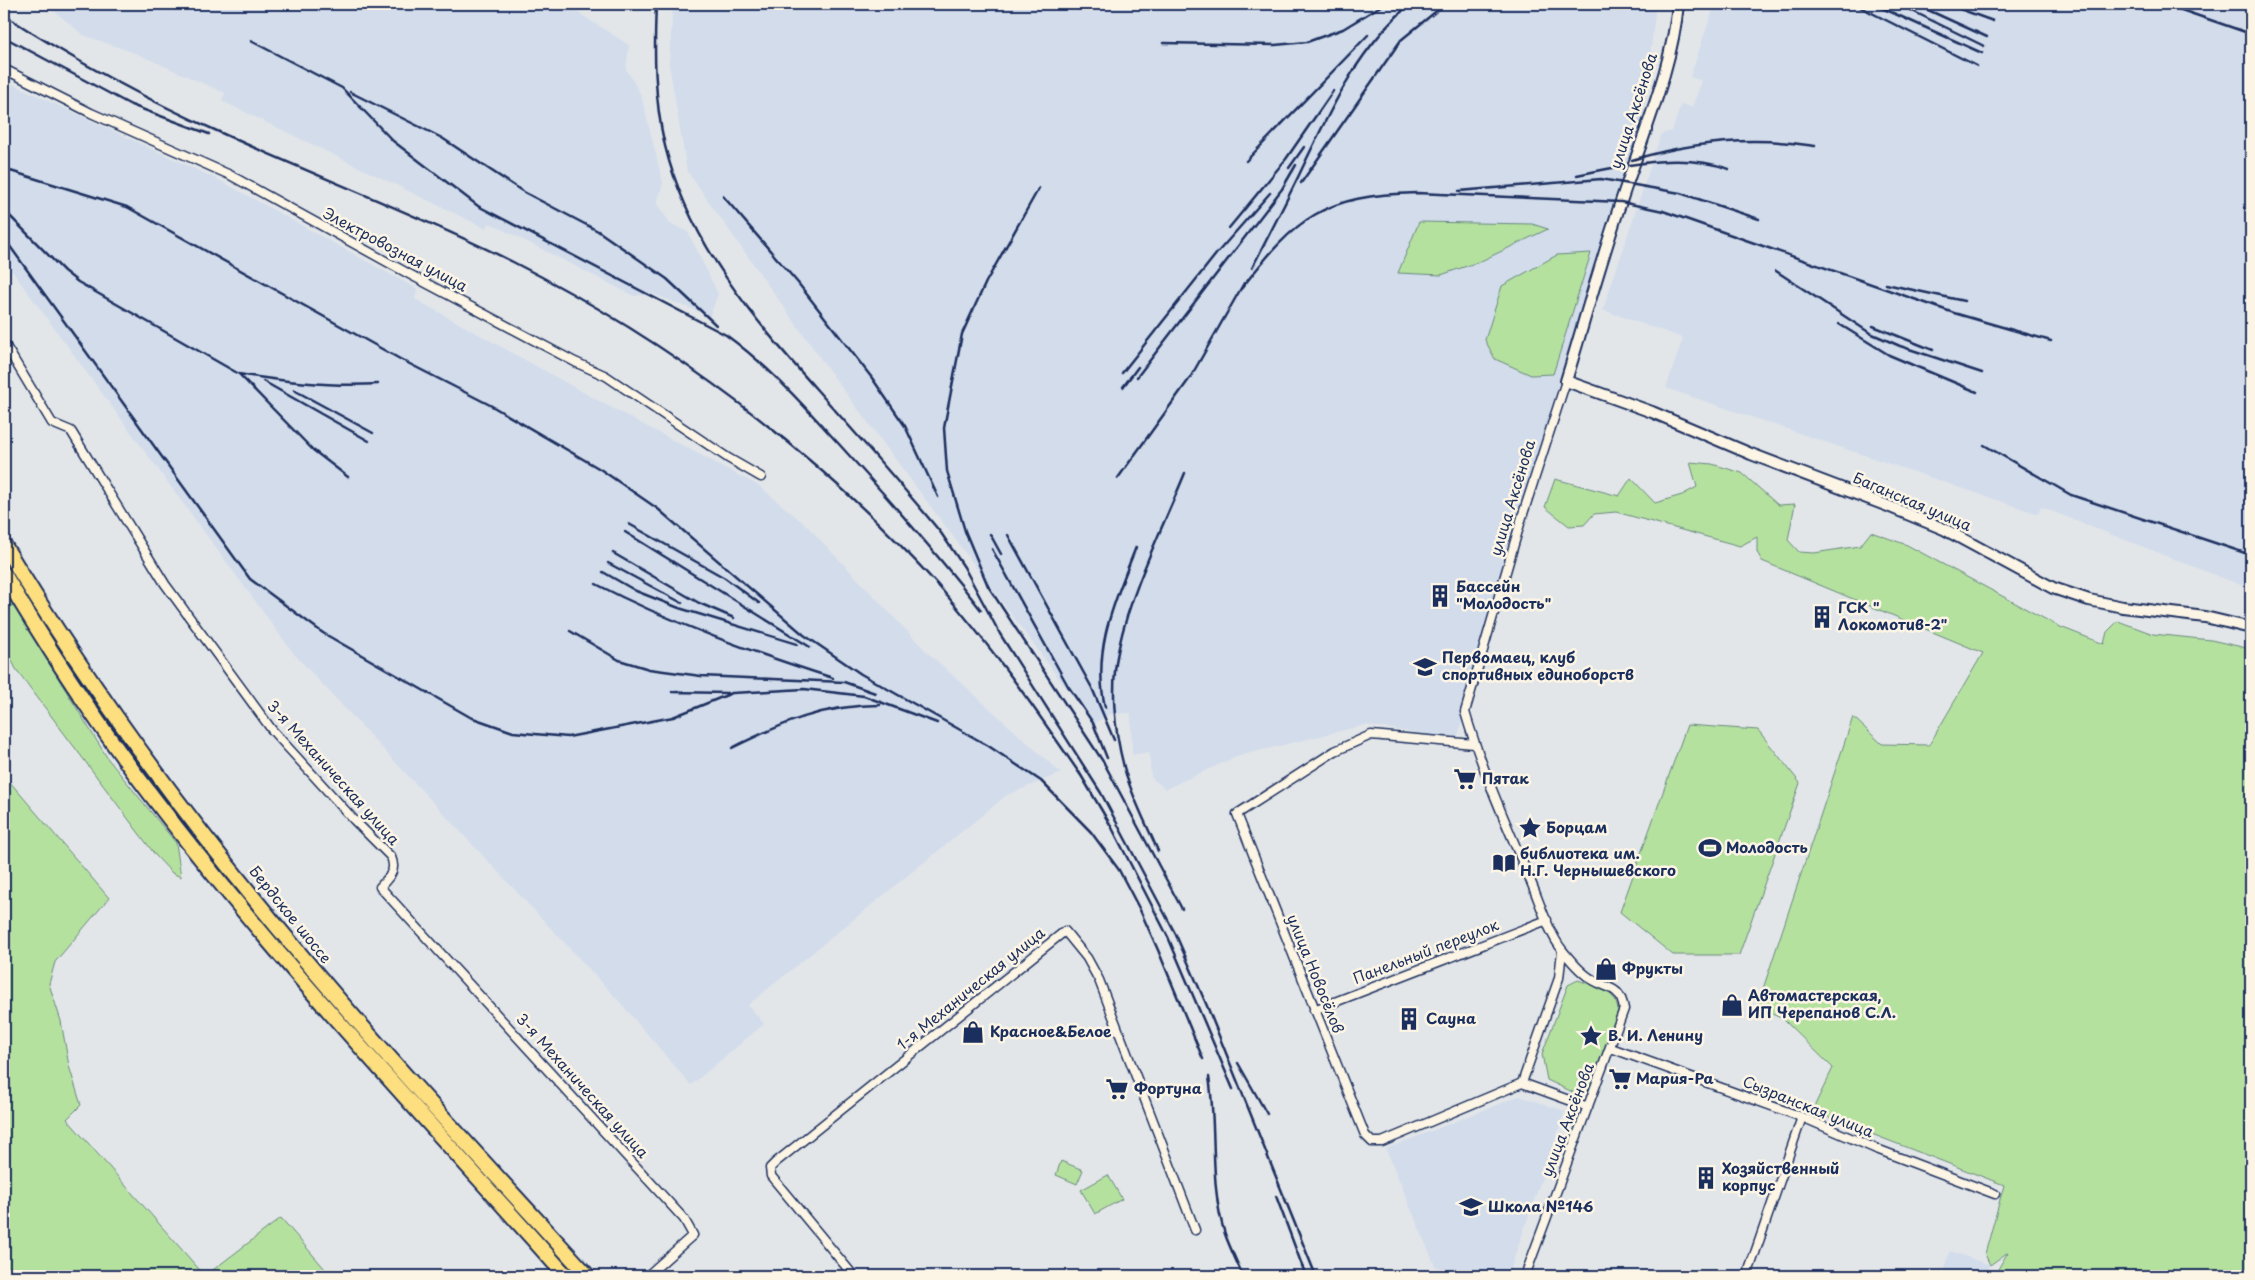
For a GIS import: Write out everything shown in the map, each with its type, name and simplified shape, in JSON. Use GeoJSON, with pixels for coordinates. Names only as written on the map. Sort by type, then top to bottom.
{"type":"FeatureCollection","features":[{"type":"Feature","properties":{"kind":"highway","name":"Бердское шоссе"},"geometry":{"type":"LineString","coordinates":[[4,545],[41,608],[102,697],[165,785],[233,872],[305,961],[588,1276]]}},
{"type":"Feature","properties":{"kind":"highway"},"geometry":{"type":"LineString","coordinates":[[4,574],[88,705],[151,795],[207,866],[292,969],[566,1276]]}},
{"type":"Feature","properties":{"kind":"street","name":"улица Аксёнова"},"geometry":{"type":"LineString","coordinates":[[1525,1276],[1624,1009],[1623,1001],[1615,989],[1585,974],[1562,951],[1547,920],[1474,744],[1465,712],[1522,517],[1634,164],[1660,89],[1676,21],[1678,4]]}},
{"type":"Feature","properties":{"kind":"street","name":"Электровозная улица"},"geometry":{"type":"LineString","coordinates":[[4,69],[92,113],[230,175],[409,274],[575,362],[606,376],[728,458],[760,477]]}},
{"type":"Feature","properties":{"kind":"street","name":"3-я Механическая улица"},"geometry":{"type":"LineString","coordinates":[[4,343],[52,423],[70,431],[166,584],[272,730],[354,820],[391,857],[394,865],[393,872],[380,887],[684,1219],[693,1234],[647,1276]]}},
{"type":"Feature","properties":{"kind":"street","name":"Баганская улица"},"geometry":{"type":"LineString","coordinates":[[1566,381],[1652,412],[1751,454],[1944,529],[2053,588],[2089,600],[2205,617],[2251,628]]}},
{"type":"Feature","properties":{"kind":"street","name":"улица Новосёлов"},"geometry":{"type":"LineString","coordinates":[[1474,744],[1371,735],[1335,751],[1237,814],[1364,1135],[1372,1142],[1382,1142],[1522,1083]]}},
{"type":"Feature","properties":{"kind":"street","name":"Панельный переулок"},"geometry":{"type":"LineString","coordinates":[[1314,1010],[1547,920]]}},
{"type":"Feature","properties":{"kind":"street","name":"1-я Механическая улица"},"geometry":{"type":"LineString","coordinates":[[852,1276],[854,1274],[771,1176],[770,1168],[1065,931],[1087,958],[1099,980],[1195,1230]]}},
{"type":"Feature","properties":{"kind":"street"},"geometry":{"type":"LineString","coordinates":[[1562,951],[1559,978],[1522,1083],[1588,1107]]}},
{"type":"Feature","properties":{"kind":"street","name":"Сызранская улица"},"geometry":{"type":"LineString","coordinates":[[1611,1048],[1802,1117],[1874,1148],[1995,1194]]}},
{"type":"Feature","properties":{"kind":"street"},"geometry":{"type":"LineString","coordinates":[[1747,1276],[1802,1117]]}},
{"type":"Feature","properties":{"kind":"shaded area"},"geometry":{"type":"Polygon","coordinates":[[[46,4],[564,4],[629,45],[626,69],[641,95],[663,183],[657,204],[670,223],[688,232],[718,294],[710,316],[653,294],[634,296],[490,223],[485,228],[222,101],[225,93],[135,53],[83,35],[46,4]]]}},
{"type":"Feature","properties":{"kind":"shaded area"},"geometry":{"type":"Polygon","coordinates":[[[673,4],[1656,4],[1643,120],[1564,364],[1457,739],[1365,725],[1238,756],[1165,789],[1151,777],[1149,752],[1132,755],[1131,713],[1110,714],[1093,724],[828,369],[687,171],[669,64],[673,4]]]}},
{"type":"Feature","properties":{"kind":"shaded area"},"geometry":{"type":"Polygon","coordinates":[[[1715,4],[2251,4],[2251,589],[2041,507],[2038,514],[1666,388],[1683,338],[1603,310],[1661,134],[1672,131],[1681,104],[1692,107],[1702,81],[1690,77],[1715,4]]]}},
{"type":"Feature","properties":{"kind":"shaded area"},"geometry":{"type":"Polygon","coordinates":[[[4,80],[223,182],[417,289],[415,299],[599,401],[759,486],[807,526],[927,652],[1061,773],[1007,795],[748,1005],[764,1024],[691,1085],[618,1000],[294,654],[4,260],[4,80]]]}},
{"type":"Feature","properties":{"kind":"shaded area","name":"Школа №146"},"geometry":{"type":"Polygon","coordinates":[[[1519,1096],[1565,1111],[1508,1276],[1464,1276],[1435,1266],[1386,1149],[1519,1096]]]}},
{"type":"Feature","properties":{"kind":"shaded area"},"geometry":{"type":"Polygon","coordinates":[[[1950,1251],[1990,1265],[1986,1276],[1943,1276],[1950,1251]]]}},
{"type":"Feature","properties":{"kind":"green space"},"geometry":{"type":"Polygon","coordinates":[[[1419,222],[1532,224],[1548,229],[1481,261],[1441,275],[1398,273],[1419,222]]]}},
{"type":"Feature","properties":{"kind":"green space"},"geometry":{"type":"Polygon","coordinates":[[[1591,253],[1553,374],[1531,375],[1495,359],[1485,340],[1502,286],[1557,255],[1591,253]]]}},
{"type":"Feature","properties":{"kind":"green space"},"geometry":{"type":"Polygon","coordinates":[[[1690,462],[1712,464],[1742,473],[1778,505],[1795,504],[1788,540],[1799,552],[1814,553],[1860,546],[1871,532],[1907,545],[2058,626],[2104,644],[2107,632],[2118,621],[2153,634],[2211,640],[2251,649],[2251,1276],[1994,1276],[2008,1252],[1990,1265],[1985,1254],[2004,1185],[1812,1111],[1833,1068],[1783,1019],[1757,1007],[1853,717],[1882,744],[1929,745],[1983,653],[1762,561],[1757,552],[1757,537],[1740,546],[1616,512],[1594,514],[1584,525],[1569,526],[1545,507],[1555,479],[1619,496],[1631,478],[1655,503],[1682,495],[1697,487],[1690,462]]]}},
{"type":"Feature","properties":{"kind":"green space"},"geometry":{"type":"Polygon","coordinates":[[[4,590],[108,759],[176,843],[181,877],[172,873],[156,856],[16,669],[4,645],[4,590]]]}},
{"type":"Feature","properties":{"kind":"green space","name":"Молодость"},"geometry":{"type":"Polygon","coordinates":[[[1687,725],[1758,730],[1800,783],[1739,955],[1673,955],[1620,912],[1687,725]]]}},
{"type":"Feature","properties":{"kind":"green space"},"geometry":{"type":"Polygon","coordinates":[[[9,781],[109,898],[55,962],[49,984],[61,1021],[69,1066],[81,1105],[67,1119],[205,1276],[4,1276],[4,783],[9,781]]]}},
{"type":"Feature","properties":{"kind":"green space"},"geometry":{"type":"Polygon","coordinates":[[[1578,980],[1609,993],[1618,1011],[1590,1089],[1579,1095],[1547,1080],[1542,1054],[1568,985],[1578,980]]]}},
{"type":"Feature","properties":{"kind":"green space"},"geometry":{"type":"Polygon","coordinates":[[[1061,1161],[1083,1170],[1077,1184],[1056,1175],[1061,1161]]]}},
{"type":"Feature","properties":{"kind":"green space"},"geometry":{"type":"Polygon","coordinates":[[[1108,1175],[1122,1199],[1095,1214],[1081,1190],[1108,1175]]]}},
{"type":"Feature","properties":{"kind":"green space"},"geometry":{"type":"Polygon","coordinates":[[[281,1218],[331,1276],[205,1276],[281,1218]]]}},
{"type":"Feature","properties":{"kind":"railway"},"geometry":{"type":"LineString","coordinates":[[656,4],[656,75],[661,128],[676,181],[690,215],[707,247],[747,307],[793,363],[941,533],[964,567],[1000,634],[1101,793],[1176,935],[1207,1006],[1316,1276]]}},
{"type":"Feature","properties":{"kind":"railway"},"geometry":{"type":"LineString","coordinates":[[1163,43],[1275,45],[1307,42],[1343,29],[1384,4]]}},
{"type":"Feature","properties":{"kind":"railway"},"geometry":{"type":"LineString","coordinates":[[1252,268],[1333,105],[1359,62],[1374,42],[1410,4]]}},
{"type":"Feature","properties":{"kind":"railway"},"geometry":{"type":"LineString","coordinates":[[1301,183],[1401,40],[1445,4]]}},
{"type":"Feature","properties":{"kind":"railway"},"geometry":{"type":"LineString","coordinates":[[1854,4],[1977,66]]}},
{"type":"Feature","properties":{"kind":"railway"},"geometry":{"type":"LineString","coordinates":[[1873,4],[1982,53]]}},
{"type":"Feature","properties":{"kind":"railway"},"geometry":{"type":"LineString","coordinates":[[1898,4],[1984,46]]}},
{"type":"Feature","properties":{"kind":"railway"},"geometry":{"type":"LineString","coordinates":[[1915,4],[1987,37]]}},
{"type":"Feature","properties":{"kind":"railway"},"geometry":{"type":"LineString","coordinates":[[1946,4],[1993,21]]}},
{"type":"Feature","properties":{"kind":"railway"},"geometry":{"type":"LineString","coordinates":[[1983,4],[1997,9]]}},
{"type":"Feature","properties":{"kind":"railway"},"geometry":{"type":"LineString","coordinates":[[2164,4],[2251,34]]}},
{"type":"Feature","properties":{"kind":"railway"},"geometry":{"type":"LineString","coordinates":[[4,15],[82,62],[162,105],[254,148],[477,244],[513,262],[572,293],[629,327],[685,364],[792,445],[890,535],[956,606],[1030,702],[1082,777]]}},
{"type":"Feature","properties":{"kind":"railway"},"geometry":{"type":"LineString","coordinates":[[1246,161],[1368,35]]}},
{"type":"Feature","properties":{"kind":"railway"},"geometry":{"type":"LineString","coordinates":[[4,37],[131,105],[209,134]]}},
{"type":"Feature","properties":{"kind":"railway"},"geometry":{"type":"LineString","coordinates":[[251,41],[342,88],[393,141],[478,206],[726,335],[742,347],[785,386],[838,443],[947,567],[981,610]]}},
{"type":"Feature","properties":{"kind":"railway"},"geometry":{"type":"LineString","coordinates":[[1229,228],[1286,159],[1333,91]]}},
{"type":"Feature","properties":{"kind":"railway"},"geometry":{"type":"LineString","coordinates":[[350,92],[442,138],[522,191],[598,231],[667,279],[716,325]]}},
{"type":"Feature","properties":{"kind":"railway"},"geometry":{"type":"LineString","coordinates":[[1632,160],[1677,149],[1723,142],[1769,141],[1815,146]]}},
{"type":"Feature","properties":{"kind":"railway"},"geometry":{"type":"LineString","coordinates":[[1289,168],[1304,147]]}},
{"type":"Feature","properties":{"kind":"railway"},"geometry":{"type":"LineString","coordinates":[[1577,175],[1634,164],[1673,161],[1692,161],[1729,169]]}},
{"type":"Feature","properties":{"kind":"railway"},"geometry":{"type":"LineString","coordinates":[[1137,377],[1282,189],[1296,165]]}},
{"type":"Feature","properties":{"kind":"railway"},"geometry":{"type":"LineString","coordinates":[[4,169],[127,207],[400,359],[490,405],[600,469],[658,509],[804,635],[861,674],[987,745],[1041,781],[1091,832],[1119,870],[1158,950],[1203,1059]]}},
{"type":"Feature","properties":{"kind":"railway"},"geometry":{"type":"LineString","coordinates":[[1459,191],[1601,179],[1680,193],[1759,219]]}},
{"type":"Feature","properties":{"kind":"railway"},"geometry":{"type":"LineString","coordinates":[[1039,188],[986,282],[962,334],[944,428],[947,471],[965,531],[988,586],[1104,763],[1182,909]]}},
{"type":"Feature","properties":{"kind":"railway"},"geometry":{"type":"LineString","coordinates":[[1122,373],[1217,253],[1270,193]]}},
{"type":"Feature","properties":{"kind":"railway"},"geometry":{"type":"LineString","coordinates":[[1241,289],[1279,244],[1297,228],[1315,215],[1335,205],[1358,199],[1417,193],[1621,202],[1663,211],[1954,313],[2051,341]]}},
{"type":"Feature","properties":{"kind":"railway"},"geometry":{"type":"LineString","coordinates":[[723,196],[798,283],[872,378],[905,426],[938,497]]}},
{"type":"Feature","properties":{"kind":"railway"},"geometry":{"type":"LineString","coordinates":[[4,210],[64,271],[78,282],[239,374],[313,450],[348,477]]}},
{"type":"Feature","properties":{"kind":"railway"},"geometry":{"type":"LineString","coordinates":[[4,238],[250,579],[323,633],[470,717],[513,732],[568,737],[673,717],[732,693],[804,689],[864,696],[937,723]]}},
{"type":"Feature","properties":{"kind":"railway"},"geometry":{"type":"LineString","coordinates":[[1776,271],[1870,333],[1900,346],[1982,373]]}},
{"type":"Feature","properties":{"kind":"railway"},"geometry":{"type":"LineString","coordinates":[[1118,478],[1190,378],[1244,283]]}},
{"type":"Feature","properties":{"kind":"railway"},"geometry":{"type":"LineString","coordinates":[[1886,284],[1964,301]]}},
{"type":"Feature","properties":{"kind":"railway"},"geometry":{"type":"LineString","coordinates":[[1839,324],[1889,355],[1977,392]]}},
{"type":"Feature","properties":{"kind":"railway"},"geometry":{"type":"LineString","coordinates":[[1873,326],[1933,350]]}},
{"type":"Feature","properties":{"kind":"railway"},"geometry":{"type":"LineString","coordinates":[[1123,387],[1138,367]]}},
{"type":"Feature","properties":{"kind":"railway"},"geometry":{"type":"LineString","coordinates":[[239,374],[308,383],[378,384]]}},
{"type":"Feature","properties":{"kind":"railway"},"geometry":{"type":"LineString","coordinates":[[263,381],[369,441]]}},
{"type":"Feature","properties":{"kind":"railway"},"geometry":{"type":"LineString","coordinates":[[294,390],[373,433]]}},
{"type":"Feature","properties":{"kind":"railway"},"geometry":{"type":"LineString","coordinates":[[1984,445],[2071,495],[2251,555]]}},
{"type":"Feature","properties":{"kind":"railway"},"geometry":{"type":"LineString","coordinates":[[1158,851],[1134,798],[1124,767],[1114,707],[1115,676],[1119,647],[1131,603],[1185,473]]}},
{"type":"Feature","properties":{"kind":"railway"},"geometry":{"type":"LineString","coordinates":[[629,524],[725,578],[759,603]]}},
{"type":"Feature","properties":{"kind":"railway"},"geometry":{"type":"LineString","coordinates":[[625,532],[810,647]]}},
{"type":"Feature","properties":{"kind":"railway"},"geometry":{"type":"LineString","coordinates":[[990,534],[1001,554]]}},
{"type":"Feature","properties":{"kind":"railway"},"geometry":{"type":"LineString","coordinates":[[1008,535],[1092,688],[1114,740]]}},
{"type":"Feature","properties":{"kind":"railway"},"geometry":{"type":"LineString","coordinates":[[1105,707],[1101,665],[1104,645],[1120,586],[1136,547]]}},
{"type":"Feature","properties":{"kind":"railway"},"geometry":{"type":"LineString","coordinates":[[992,549],[1068,686],[1093,723],[1107,758]]}},
{"type":"Feature","properties":{"kind":"railway"},"geometry":{"type":"LineString","coordinates":[[613,553],[699,603],[734,618]]}},
{"type":"Feature","properties":{"kind":"railway"},"geometry":{"type":"LineString","coordinates":[[608,563],[682,603]]}},
{"type":"Feature","properties":{"kind":"railway"},"geometry":{"type":"LineString","coordinates":[[603,572],[636,591],[679,608],[797,644]]}},
{"type":"Feature","properties":{"kind":"railway"},"geometry":{"type":"LineString","coordinates":[[596,584],[712,636],[833,678]]}},
{"type":"Feature","properties":{"kind":"railway"},"geometry":{"type":"LineString","coordinates":[[570,631],[619,660],[649,669],[701,676],[844,682],[875,693]]}},
{"type":"Feature","properties":{"kind":"railway"},"geometry":{"type":"LineString","coordinates":[[672,692],[727,693]]}},
{"type":"Feature","properties":{"kind":"railway"},"geometry":{"type":"LineString","coordinates":[[732,748],[803,717],[840,708],[880,705]]}},
{"type":"Feature","properties":{"kind":"railway"},"geometry":{"type":"LineString","coordinates":[[1079,772],[1111,826],[1168,937],[1233,1089]]}},
{"type":"Feature","properties":{"kind":"railway"},"geometry":{"type":"LineString","coordinates":[[1238,1063],[1267,1114]]}},
{"type":"Feature","properties":{"kind":"railway"},"geometry":{"type":"LineString","coordinates":[[1209,1077],[1213,1116],[1215,1176],[1220,1216],[1225,1234],[1243,1276]]}},
{"type":"Feature","properties":{"kind":"railway"},"geometry":{"type":"LineString","coordinates":[[1276,1196],[1306,1276]]}},
{"type":"Feature","properties":{"kind":"place","name":"Бассейн \"Молодость\""},"geometry":{"type":"Point","coordinates":[1440,596]}},
{"type":"Feature","properties":{"kind":"place","name":"ГСК \" Локомотив-2\""},"geometry":{"type":"Point","coordinates":[1822,617]}},
{"type":"Feature","properties":{"kind":"place","name":"Первомаец, клуб спортивных единоборств"},"geometry":{"type":"Point","coordinates":[1425,667]}},
{"type":"Feature","properties":{"kind":"place","name":"Пятак"},"geometry":{"type":"Point","coordinates":[1465,779]}},
{"type":"Feature","properties":{"kind":"place","name":"Борцам"},"geometry":{"type":"Point","coordinates":[1530,828]}},
{"type":"Feature","properties":{"kind":"place","name":"Молодость"},"geometry":{"type":"Point","coordinates":[1710,848]}},
{"type":"Feature","properties":{"kind":"place","name":"библиотека им. Н.Г. Чернышевского"},"geometry":{"type":"Point","coordinates":[1504,863]}},
{"type":"Feature","properties":{"kind":"place","name":"Фрукты"},"geometry":{"type":"Point","coordinates":[1606,969]}},
{"type":"Feature","properties":{"kind":"place","name":"Автомастерская, ИП Черепанов С.Л."},"geometry":{"type":"Point","coordinates":[1732,1005]}},
{"type":"Feature","properties":{"kind":"place","name":"Сауна"},"geometry":{"type":"Point","coordinates":[1409,1019]}},
{"type":"Feature","properties":{"kind":"place","name":"Красное&Белое"},"geometry":{"type":"Point","coordinates":[973,1032]}},
{"type":"Feature","properties":{"kind":"place","name":"В. И. Ленину"},"geometry":{"type":"Point","coordinates":[1591,1036]}},
{"type":"Feature","properties":{"kind":"place","name":"Мария-Ра"},"geometry":{"type":"Point","coordinates":[1620,1079]}},
{"type":"Feature","properties":{"kind":"place","name":"Фортуна"},"geometry":{"type":"Point","coordinates":[1117,1089]}},
{"type":"Feature","properties":{"kind":"place","name":"Хозяйственный корпус"},"geometry":{"type":"Point","coordinates":[1706,1178]}},
{"type":"Feature","properties":{"kind":"place","name":"Школа №146"},"geometry":{"type":"Point","coordinates":[1471,1207]}}]}
